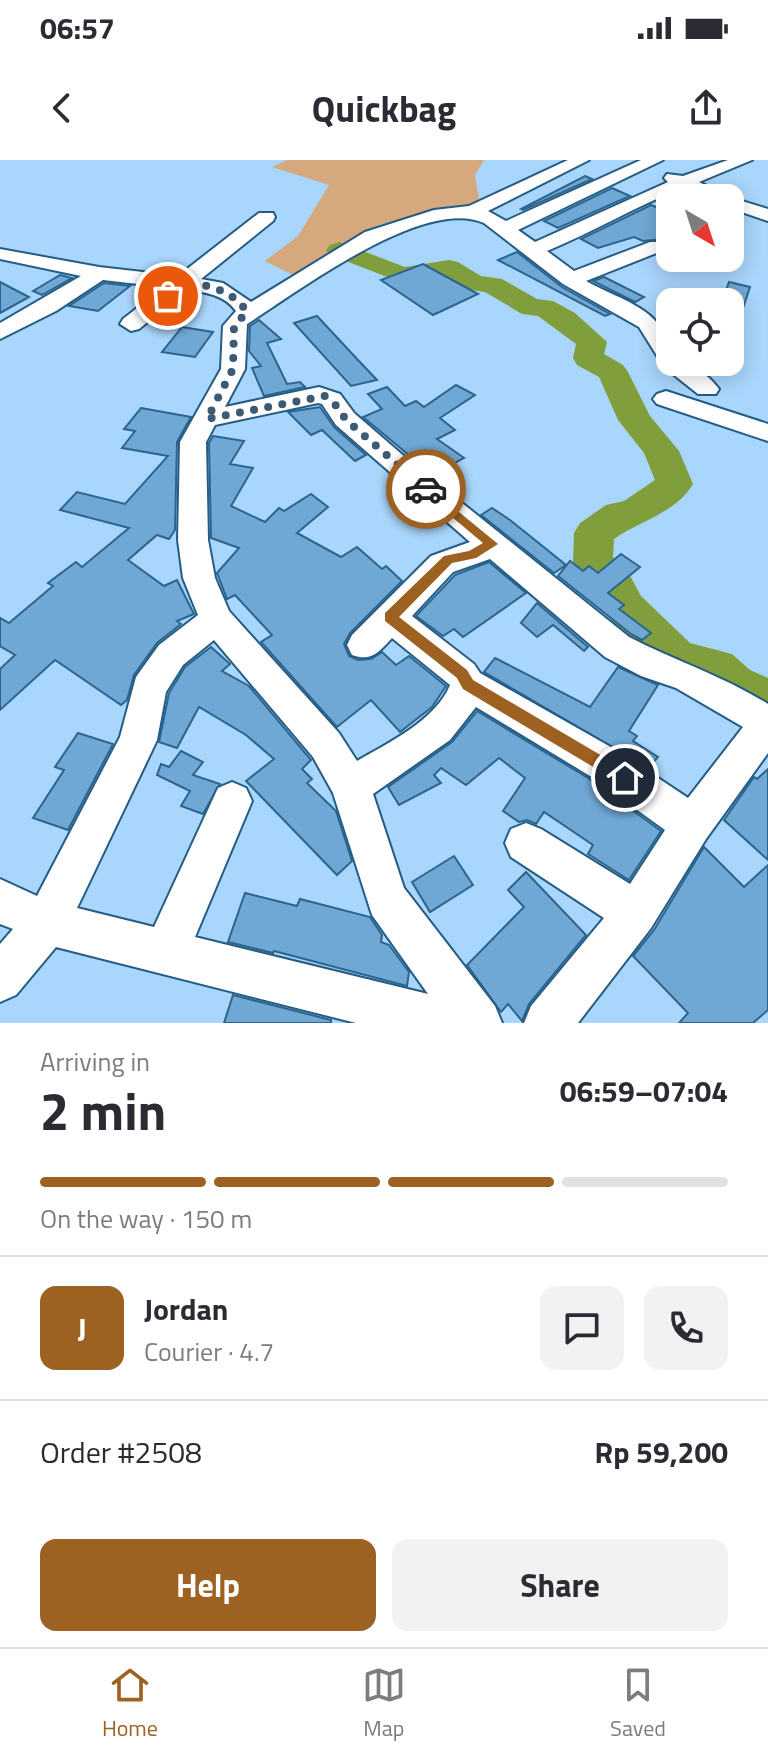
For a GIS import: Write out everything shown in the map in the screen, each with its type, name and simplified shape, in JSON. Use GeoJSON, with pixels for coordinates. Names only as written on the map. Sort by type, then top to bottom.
{"type":"FeatureCollection","features":[{"type":"Feature","properties":{"kind":"street"},"geometry":{"type":"LineString","coordinates":[[478,1023],[387,900],[351,786],[309,724],[216,619],[199,578],[193,540],[193,442],[233,369],[234,326],[247,312],[382,232],[441,214],[473,211],[581,160]]}},
{"type":"Feature","properties":{"kind":"street"},"geometry":{"type":"LineString","coordinates":[[533,250],[588,227],[648,195],[744,160]]}},
{"type":"Feature","properties":{"kind":"street"},"geometry":{"type":"LineString","coordinates":[[504,229],[637,161],[689,184]]}},
{"type":"Feature","properties":{"kind":"street"},"geometry":{"type":"LineString","coordinates":[[744,207],[768,215]]}},
{"type":"Feature","properties":{"kind":"street"},"geometry":{"type":"LineString","coordinates":[[473,211],[504,229],[570,280],[648,323],[656,336]]}},
{"type":"Feature","properties":{"kind":"street"},"geometry":{"type":"LineString","coordinates":[[131,324],[266,217]]}},
{"type":"Feature","properties":{"kind":"street"},"geometry":{"type":"LineString","coordinates":[[570,280],[656,246]]}},
{"type":"Feature","properties":{"kind":"street"},"geometry":{"type":"LineString","coordinates":[[2,254],[99,273],[216,287],[240,301],[247,312]]}},
{"type":"Feature","properties":{"kind":"street"},"geometry":{"type":"LineString","coordinates":[[0,332],[99,273]]}},
{"type":"Feature","properties":{"kind":"street"},"geometry":{"type":"LineString","coordinates":[[690,376],[707,389]]}},
{"type":"Feature","properties":{"kind":"street"},"geometry":{"type":"LineString","coordinates":[[207,419],[325,396],[340,409],[345,419],[617,647],[725,696],[768,723],[692,825],[636,913],[548,1023]]}},
{"type":"Feature","properties":{"kind":"street"},"geometry":{"type":"LineString","coordinates":[[666,399],[768,433]]}},
{"type":"Feature","properties":{"kind":"street"},"geometry":{"type":"LineString","coordinates":[[364,645],[448,559],[472,555],[492,544]]}},
{"type":"Feature","properties":{"kind":"street"},"geometry":{"type":"LineString","coordinates":[[390,617],[462,674],[468,684],[603,763],[692,825]]}},
{"type":"Feature","properties":{"kind":"street"},"geometry":{"type":"LineString","coordinates":[[0,979],[47,923],[138,740],[149,688],[171,655],[216,619]]}},
{"type":"Feature","properties":{"kind":"street"},"geometry":{"type":"LineString","coordinates":[[351,786],[434,731],[452,714],[467,691],[468,684]]}},
{"type":"Feature","properties":{"kind":"street"},"geometry":{"type":"LineString","coordinates":[[165,954],[232,801]]}},
{"type":"Feature","properties":{"kind":"street"},"geometry":{"type":"LineString","coordinates":[[526,843],[636,913]]}},
{"type":"Feature","properties":{"kind":"street"},"geometry":{"type":"LineString","coordinates":[[0,901],[47,923],[450,1023]]}},
{"type":"Feature","properties":{"kind":"shaded area"},"geometry":{"type":"Polygon","coordinates":[[[287,160],[484,160],[475,175],[480,205],[381,224],[295,276],[265,261],[298,236],[329,185],[272,167],[287,160]]]}},
{"type":"Feature","properties":{"kind":"building"},"geometry":{"type":"Polygon","coordinates":[[[585,176],[592,179],[521,209],[585,176]]]}},
{"type":"Feature","properties":{"kind":"building"},"geometry":{"type":"Polygon","coordinates":[[[612,188],[630,196],[558,228],[544,221],[612,188]]]}},
{"type":"Feature","properties":{"kind":"building"},"geometry":{"type":"Polygon","coordinates":[[[651,205],[656,207],[656,240],[643,241],[634,237],[598,248],[581,239],[651,205]]]}},
{"type":"Feature","properties":{"kind":"building"},"geometry":{"type":"Polygon","coordinates":[[[517,252],[562,287],[610,314],[605,316],[498,260],[517,252]]]}},
{"type":"Feature","properties":{"kind":"building"},"geometry":{"type":"Polygon","coordinates":[[[423,264],[478,294],[433,315],[381,280],[423,264]]]}},
{"type":"Feature","properties":{"kind":"building"},"geometry":{"type":"Polygon","coordinates":[[[60,275],[72,278],[42,295],[33,291],[60,275]]]}},
{"type":"Feature","properties":{"kind":"building"},"geometry":{"type":"Polygon","coordinates":[[[604,277],[644,297],[635,302],[593,281],[604,277]]]}},
{"type":"Feature","properties":{"kind":"building"},"geometry":{"type":"Polygon","coordinates":[[[0,282],[29,297],[0,313],[0,282]]]}},
{"type":"Feature","properties":{"kind":"building"},"geometry":{"type":"Polygon","coordinates":[[[729,282],[750,287],[744,305],[744,288],[727,288],[729,282]]]}},
{"type":"Feature","properties":{"kind":"building"},"geometry":{"type":"Polygon","coordinates":[[[104,283],[130,286],[98,311],[69,306],[104,283]]]}},
{"type":"Feature","properties":{"kind":"building"},"geometry":{"type":"Polygon","coordinates":[[[317,316],[377,380],[351,386],[294,323],[317,316]]]}},
{"type":"Feature","properties":{"kind":"building"},"geometry":{"type":"Polygon","coordinates":[[[259,320],[281,339],[267,343],[287,384],[300,382],[305,387],[264,396],[252,368],[261,366],[249,351],[250,326],[259,320]]]}},
{"type":"Feature","properties":{"kind":"building"},"geometry":{"type":"Polygon","coordinates":[[[182,327],[213,332],[195,357],[162,352],[182,327]]]}},
{"type":"Feature","properties":{"kind":"building"},"geometry":{"type":"Polygon","coordinates":[[[456,385],[475,395],[440,418],[455,430],[437,439],[464,458],[433,475],[363,417],[382,409],[368,394],[387,387],[405,406],[416,401],[424,407],[456,385]]]}},
{"type":"Feature","properties":{"kind":"building"},"geometry":{"type":"Polygon","coordinates":[[[320,407],[334,427],[366,455],[355,461],[322,430],[311,435],[288,412],[320,407]]]}},
{"type":"Feature","properties":{"kind":"building"},"geometry":{"type":"Polygon","coordinates":[[[141,408],[191,417],[177,442],[175,530],[169,539],[157,535],[128,560],[164,586],[177,580],[194,614],[177,621],[181,624],[157,643],[134,675],[127,700],[121,705],[55,660],[0,710],[0,669],[15,655],[0,646],[0,618],[9,623],[53,586],[48,583],[76,562],[82,567],[129,528],[60,510],[77,492],[125,504],[168,456],[122,448],[135,431],[124,429],[141,408]]]}},
{"type":"Feature","properties":{"kind":"building"},"geometry":{"type":"Polygon","coordinates":[[[213,436],[244,441],[230,464],[253,468],[231,506],[265,522],[279,508],[284,511],[311,494],[328,507],[297,533],[341,557],[357,547],[382,569],[386,566],[402,581],[350,633],[344,644],[349,656],[358,660],[371,659],[382,652],[396,665],[409,656],[446,686],[432,707],[400,732],[371,700],[337,727],[261,642],[272,635],[235,595],[227,599],[217,573],[239,548],[211,538],[209,443],[213,436]]]}},
{"type":"Feature","properties":{"kind":"building"},"geometry":{"type":"Polygon","coordinates":[[[492,508],[566,565],[554,573],[481,515],[492,508]]]}},
{"type":"Feature","properties":{"kind":"building"},"geometry":{"type":"Polygon","coordinates":[[[621,554],[640,567],[608,593],[624,605],[619,609],[651,633],[642,640],[558,576],[570,561],[583,571],[589,566],[598,573],[621,554]]]}},
{"type":"Feature","properties":{"kind":"building"},"geometry":{"type":"Polygon","coordinates":[[[489,562],[526,593],[463,637],[454,629],[443,636],[416,616],[455,575],[489,562]]]}},
{"type":"Feature","properties":{"kind":"building"},"geometry":{"type":"Polygon","coordinates":[[[537,603],[588,647],[584,651],[553,625],[537,637],[521,623],[537,603]]]}},
{"type":"Feature","properties":{"kind":"building"},"geometry":{"type":"Polygon","coordinates":[[[211,647],[230,664],[222,671],[249,686],[311,760],[302,769],[312,779],[307,783],[336,811],[352,861],[337,875],[246,781],[274,759],[246,735],[199,707],[177,748],[159,742],[169,693],[185,667],[211,647]]]}},
{"type":"Feature","properties":{"kind":"building"},"geometry":{"type":"Polygon","coordinates":[[[495,658],[590,707],[618,667],[658,685],[629,731],[637,736],[633,741],[658,757],[648,768],[484,672],[495,658]]]}},
{"type":"Feature","properties":{"kind":"building"},"geometry":{"type":"Polygon","coordinates":[[[477,711],[588,778],[661,831],[629,880],[588,854],[593,845],[544,812],[536,824],[527,820],[519,822],[503,811],[525,778],[499,758],[466,785],[441,768],[434,775],[441,783],[399,805],[388,787],[452,742],[477,711]]]}},
{"type":"Feature","properties":{"kind":"building"},"geometry":{"type":"Polygon","coordinates":[[[78,733],[113,744],[68,830],[33,818],[64,770],[55,767],[78,733]]]}},
{"type":"Feature","properties":{"kind":"building"},"geometry":{"type":"Polygon","coordinates":[[[181,751],[203,762],[193,775],[220,784],[203,814],[181,806],[190,791],[157,775],[161,764],[169,767],[181,751]]]}},
{"type":"Feature","properties":{"kind":"building"},"geometry":{"type":"Polygon","coordinates":[[[768,769],[768,860],[724,820],[754,777],[757,779],[768,769]]]}},
{"type":"Feature","properties":{"kind":"building"},"geometry":{"type":"Polygon","coordinates":[[[704,847],[744,887],[768,865],[768,1010],[753,1023],[679,1023],[688,1013],[633,956],[654,930],[704,847]]]}},
{"type":"Feature","properties":{"kind":"building"},"geometry":{"type":"Polygon","coordinates":[[[454,856],[473,885],[430,912],[412,882],[454,856]]]}},
{"type":"Feature","properties":{"kind":"building"},"geometry":{"type":"Polygon","coordinates":[[[526,872],[586,935],[529,1004],[522,1021],[508,1004],[501,1012],[467,965],[524,907],[508,890],[526,872]]]}},
{"type":"Feature","properties":{"kind":"building"},"geometry":{"type":"Polygon","coordinates":[[[245,893],[297,906],[300,899],[370,917],[382,935],[381,942],[389,945],[409,972],[407,986],[228,942],[245,893]]]}},
{"type":"Feature","properties":{"kind":"building"},"geometry":{"type":"Polygon","coordinates":[[[233,995],[331,1020],[331,1023],[224,1023],[233,995]]]}},
{"type":"Feature","properties":{"kind":"waterway"},"geometry":{"type":"LineString","coordinates":[[339,250],[403,275],[449,268],[474,283],[492,285],[532,308],[543,307],[565,319],[592,342],[588,358],[612,372],[635,420],[661,451],[675,484],[634,513],[620,515],[594,533],[593,562],[612,581],[626,608],[677,659],[716,668],[734,684],[768,700]]}},
{"type":"Feature","properties":{"kind":"way so far"},"geometry":{"type":"LineString","coordinates":[[168,296],[187,282],[216,287],[240,301],[247,312],[234,326],[233,369],[207,419],[325,396],[340,409],[345,419],[426,489]]}},
{"type":"Feature","properties":{"kind":"route"},"geometry":{"type":"LineString","coordinates":[[426,489],[492,544],[472,555],[448,559],[390,617],[462,674],[468,684],[625,778]]}}]}
